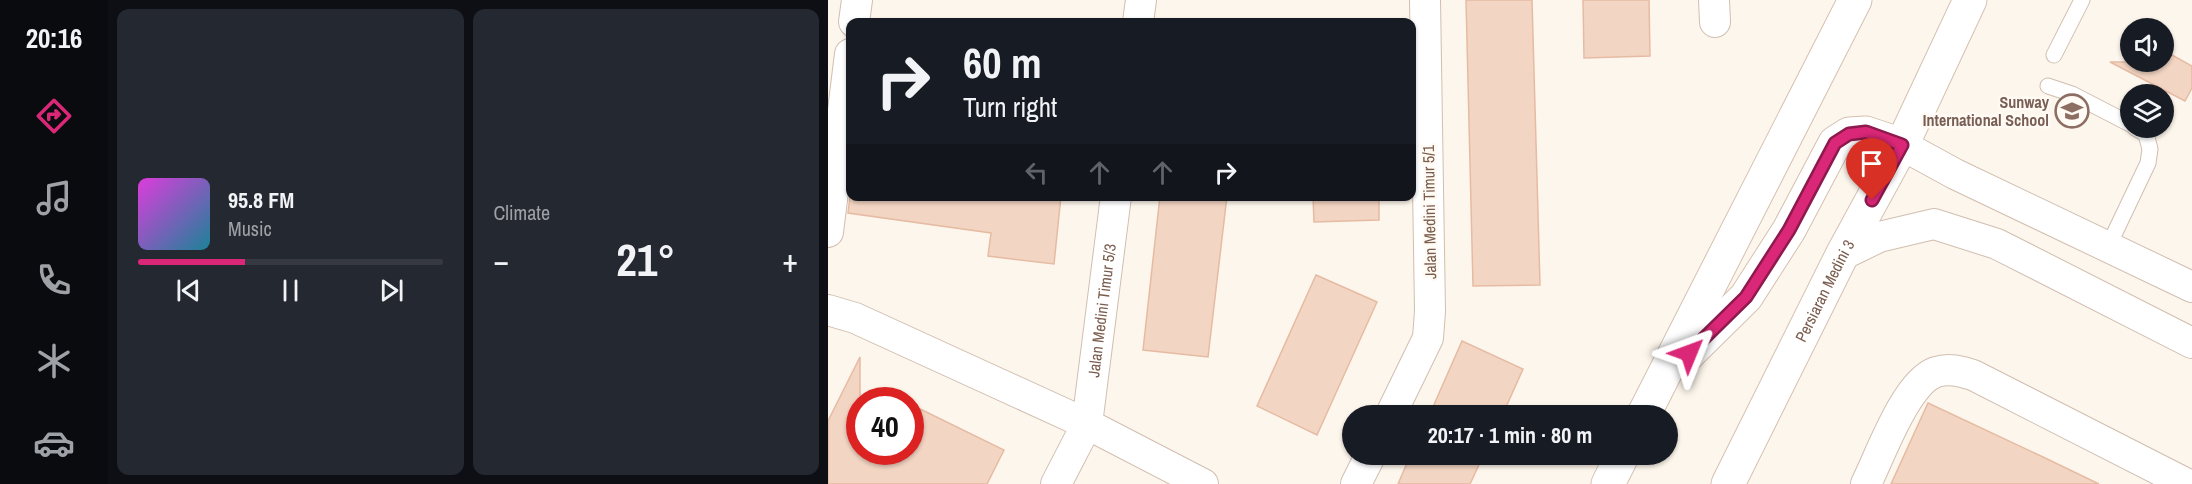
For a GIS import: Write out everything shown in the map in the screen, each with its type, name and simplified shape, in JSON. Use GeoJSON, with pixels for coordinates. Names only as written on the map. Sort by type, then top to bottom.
{"type":"FeatureCollection","features":[{"type":"Feature","properties":{"kind":"street"},"geometry":{"type":"LineString","coordinates":[[855,18],[857,0]]}},
{"type":"Feature","properties":{"kind":"street"},"geometry":{"type":"LineString","coordinates":[[1139,18],[1141,0]]}},
{"type":"Feature","properties":{"kind":"street","name":"Jalan Medini Timur 5/1"},"geometry":{"type":"LineString","coordinates":[[1395,405],[1428,338],[1430,311],[1425,0]]}},
{"type":"Feature","properties":{"kind":"street"},"geometry":{"type":"LineString","coordinates":[[1649,405],[1855,0]]}},
{"type":"Feature","properties":{"kind":"street","name":"Persiaran Medini 3"},"geometry":{"type":"LineString","coordinates":[[1728,484],[1842,255],[1902,145],[1970,0]]}},
{"type":"Feature","properties":{"kind":"street"},"geometry":{"type":"LineString","coordinates":[[828,232],[846,86]]}},
{"type":"Feature","properties":{"kind":"street"},"geometry":{"type":"LineString","coordinates":[[1661,381],[1746,297],[1789,230],[1835,143],[1849,134],[1866,132],[1902,145],[1955,174],[2192,287]]}},
{"type":"Feature","properties":{"kind":"street","name":"Jalan Medini Timur 5/3"},"geometry":{"type":"LineString","coordinates":[[1056,484],[1086,424],[1115,201]]}},
{"type":"Feature","properties":{"kind":"street"},"geometry":{"type":"LineString","coordinates":[[1842,255],[1879,237],[1934,224],[1997,244],[2192,343]]}},
{"type":"Feature","properties":{"kind":"street"},"geometry":{"type":"LineString","coordinates":[[828,310],[855,318],[1086,424],[1203,484]]}},
{"type":"Feature","properties":{"kind":"street"},"geometry":{"type":"LineString","coordinates":[[1866,484],[1908,396],[1920,382],[1936,372],[1954,370],[1972,375],[2187,484]]}},
{"type":"Feature","properties":{"kind":"street"},"geometry":{"type":"LineString","coordinates":[[1356,484],[1366,465]]}},
{"type":"Feature","properties":{"kind":"street"},"geometry":{"type":"LineString","coordinates":[[1608,484],[1618,465]]}},
{"type":"Feature","properties":{"kind":"lane"},"geometry":{"type":"LineString","coordinates":[[2054,56],[2082,0]]}},
{"type":"Feature","properties":{"kind":"lane"},"geometry":{"type":"LineString","coordinates":[[2048,86],[2072,94],[2120,119]]}},
{"type":"Feature","properties":{"kind":"lane"},"geometry":{"type":"LineString","coordinates":[[2108,247],[2148,163],[2150,149],[2147,138]]}},
{"type":"Feature","properties":{"kind":"building"},"geometry":{"type":"Polygon","coordinates":[[[1466,0],[1532,0],[1540,285],[1473,286],[1466,0]]]}},
{"type":"Feature","properties":{"kind":"building"},"geometry":{"type":"Polygon","coordinates":[[[1583,0],[1649,0],[1650,56],[1584,58],[1583,0]]]}},
{"type":"Feature","properties":{"kind":"building"},"geometry":{"type":"Polygon","coordinates":[[[2174,56],[2192,66],[2192,88],[2185,101],[2174,95],[2174,84],[2152,84],[2129,72],[2174,72],[2174,56]]]}},
{"type":"Feature","properties":{"kind":"building"},"geometry":{"type":"Polygon","coordinates":[[[2110,62],[2120,62],[2120,67],[2110,62]]]}},
{"type":"Feature","properties":{"kind":"building"},"geometry":{"type":"Polygon","coordinates":[[[849,201],[1060,201],[1054,264],[988,256],[991,233],[848,213],[849,201]]]}},
{"type":"Feature","properties":{"kind":"building"},"geometry":{"type":"Polygon","coordinates":[[[1159,201],[1226,201],[1208,357],[1143,350],[1159,201]]]}},
{"type":"Feature","properties":{"kind":"building"},"geometry":{"type":"Polygon","coordinates":[[[1313,201],[1379,201],[1379,220],[1314,222],[1313,201]]]}},
{"type":"Feature","properties":{"kind":"building"},"geometry":{"type":"Polygon","coordinates":[[[1316,275],[1377,302],[1317,435],[1257,406],[1316,275]]]}},
{"type":"Feature","properties":{"kind":"building"},"geometry":{"type":"Polygon","coordinates":[[[1462,341],[1523,369],[1507,405],[1434,405],[1462,341]]]}},
{"type":"Feature","properties":{"kind":"building"},"geometry":{"type":"Polygon","coordinates":[[[860,357],[860,387],[846,387],[846,465],[924,465],[924,411],[1004,450],[987,484],[828,484],[828,421],[860,357]]]}},
{"type":"Feature","properties":{"kind":"building"},"geometry":{"type":"Polygon","coordinates":[[[1928,403],[2043,457],[2099,484],[1891,484],[1928,403]]]}},
{"type":"Feature","properties":{"kind":"building"},"geometry":{"type":"Polygon","coordinates":[[[1406,465],[1479,465],[1470,484],[1398,484],[1406,465]]]}},
{"type":"Feature","properties":{"kind":"place","name":"Sunway International School"},"geometry":{"type":"Point","coordinates":[2072,111]}},
{"type":"Feature","properties":{"kind":"route"},"geometry":{"type":"LineString","coordinates":[[1689,353],[1746,297],[1789,230],[1835,143],[1849,134],[1866,132],[1902,145],[1872,200]]}}]}
